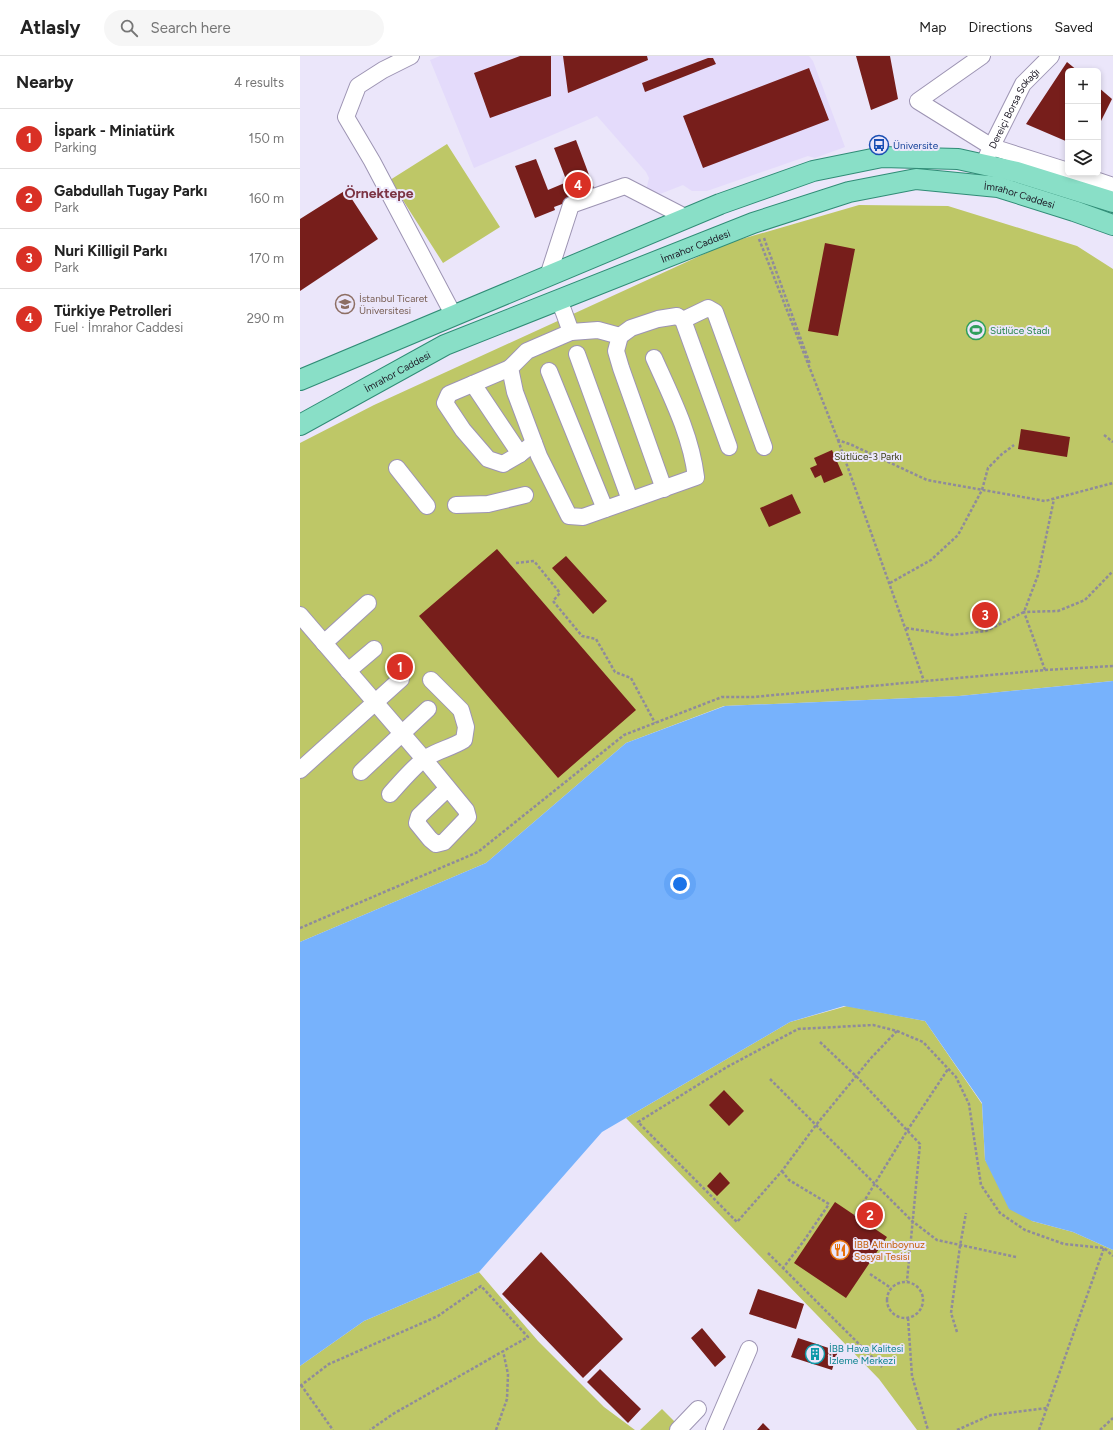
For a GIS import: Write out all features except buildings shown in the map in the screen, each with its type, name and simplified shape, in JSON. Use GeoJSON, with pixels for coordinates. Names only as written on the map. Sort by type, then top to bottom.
{"type":"FeatureCollection","features":[{"type":"Feature","properties":{"kind":"main road","name":"İmrahor Caddesi"},"geometry":{"type":"LineString","coordinates":[[300,380],[720,204],[813,172],[882,157],[958,159],[1017,172],[1113,202]]}},
{"type":"Feature","properties":{"kind":"main road","name":"İmrahor Caddesi"},"geometry":{"type":"LineString","coordinates":[[300,425],[445,345],[557,300],[758,228],[849,192],[916,179],[998,187],[1113,225]]}},
{"type":"Feature","properties":{"kind":"main road"},"geometry":{"type":"LineString","coordinates":[[381,346],[396,372]]}},
{"type":"Feature","properties":{"kind":"street"},"geometry":{"type":"LineString","coordinates":[[411,56],[383,70],[358,86],[346,117],[372,161],[454,316]]}},
{"type":"Feature","properties":{"kind":"street"},"geometry":{"type":"LineString","coordinates":[[982,56],[918,101],[992,147],[1065,170]]}},
{"type":"Feature","properties":{"kind":"street","name":"Dereiçi Borsa Sokağı"},"geometry":{"type":"LineString","coordinates":[[983,165],[1023,84],[1051,56]]}},
{"type":"Feature","properties":{"kind":"street"},"geometry":{"type":"LineString","coordinates":[[1084,176],[1113,186]]}},
{"type":"Feature","properties":{"kind":"street"},"geometry":{"type":"LineString","coordinates":[[548,276],[571,205],[625,186],[687,218]]}},
{"type":"Feature","properties":{"kind":"street"},"geometry":{"type":"LineString","coordinates":[[557,300],[563,310],[571,332]]}},
{"type":"Feature","properties":{"kind":"street"},"geometry":{"type":"LineString","coordinates":[[684,320],[708,308],[715,312],[764,447]]}},
{"type":"Feature","properties":{"kind":"street"},"geometry":{"type":"LineString","coordinates":[[664,489],[616,351],[620,336],[631,328],[658,319],[677,316],[684,320],[729,447]]}},
{"type":"Feature","properties":{"kind":"street"},"geometry":{"type":"LineString","coordinates":[[534,443],[520,454],[503,464],[488,459],[462,430],[445,403],[449,394],[510,368],[526,351],[571,332],[598,330],[620,336]]}},
{"type":"Feature","properties":{"kind":"street"},"geometry":{"type":"LineString","coordinates":[[577,354],[630,500]]}},
{"type":"Feature","properties":{"kind":"street"},"geometry":{"type":"LineString","coordinates":[[510,368],[515,392],[539,456],[569,516],[583,518],[696,477],[694,456],[672,398],[654,358]]}},
{"type":"Feature","properties":{"kind":"street"},"geometry":{"type":"LineString","coordinates":[[549,371],[605,509]]}},
{"type":"Feature","properties":{"kind":"street"},"geometry":{"type":"LineString","coordinates":[[473,384],[520,454]]}},
{"type":"Feature","properties":{"kind":"street"},"geometry":{"type":"LineString","coordinates":[[397,468],[427,506]]}},
{"type":"Feature","properties":{"kind":"street"},"geometry":{"type":"LineString","coordinates":[[456,505],[488,504],[524,495]]}},
{"type":"Feature","properties":{"kind":"street"},"geometry":{"type":"LineString","coordinates":[[324,643],[368,603]]}},
{"type":"Feature","properties":{"kind":"street"},"geometry":{"type":"LineString","coordinates":[[300,615],[448,788]]}},
{"type":"Feature","properties":{"kind":"street"},"geometry":{"type":"LineString","coordinates":[[348,671],[374,649]]}},
{"type":"Feature","properties":{"kind":"street"},"geometry":{"type":"LineString","coordinates":[[300,770],[401,679]]}},
{"type":"Feature","properties":{"kind":"street"},"geometry":{"type":"LineString","coordinates":[[390,794],[424,759],[439,750],[452,747],[464,740],[466,727],[461,710],[431,680]]}},
{"type":"Feature","properties":{"kind":"street"},"geometry":{"type":"LineString","coordinates":[[361,772],[428,709]]}},
{"type":"Feature","properties":{"kind":"street"},"geometry":{"type":"LineString","coordinates":[[714,1430],[749,1349]]}},
{"type":"Feature","properties":{"kind":"street"},"geometry":{"type":"LineString","coordinates":[[678,1430],[698,1409]]}},
{"type":"Feature","properties":{"kind":"path"},"geometry":{"type":"LineString","coordinates":[[758,228],[838,440],[924,681]]}},
{"type":"Feature","properties":{"kind":"path"},"geometry":{"type":"LineString","coordinates":[[758,228],[838,440],[927,480],[1045,501],[1113,483]]}},
{"type":"Feature","properties":{"kind":"path"},"geometry":{"type":"LineString","coordinates":[[1104,435],[1113,442]]}},
{"type":"Feature","properties":{"kind":"path"},"geometry":{"type":"LineString","coordinates":[[890,583],[931,560],[958,535],[982,490],[988,468],[1014,444]]}},
{"type":"Feature","properties":{"kind":"path"},"geometry":{"type":"LineString","coordinates":[[1045,670],[1024,612],[1038,575],[1054,499]]}},
{"type":"Feature","properties":{"kind":"path"},"geometry":{"type":"LineString","coordinates":[[516,563],[534,560],[560,594],[553,601],[582,636],[596,639],[615,672],[631,678],[655,723]]}},
{"type":"Feature","properties":{"kind":"path"},"geometry":{"type":"LineString","coordinates":[[906,628],[952,635],[986,631],[1024,612],[1058,611],[1085,600],[1113,571]]}},
{"type":"Feature","properties":{"kind":"path"},"geometry":{"type":"LineString","coordinates":[[300,928],[478,852],[624,735],[722,697],[753,697],[1045,670],[1113,666]]}},
{"type":"Feature","properties":{"kind":"path"},"geometry":{"type":"LineString","coordinates":[[897,1031],[871,1058],[816,1125],[782,1171],[737,1222],[638,1122],[727,1067],[798,1029],[873,1025],[897,1031],[924,1042],[956,1078],[969,1104],[981,1185],[1000,1213],[1025,1230],[1064,1244],[1104,1248],[1113,1256]]}},
{"type":"Feature","properties":{"kind":"path"},"geometry":{"type":"LineString","coordinates":[[820,1042],[856,1077],[920,1144],[907,1281]]}},
{"type":"Feature","properties":{"kind":"path"},"geometry":{"type":"LineString","coordinates":[[855,1216],[907,1131],[948,1069]]}},
{"type":"Feature","properties":{"kind":"path"},"geometry":{"type":"LineString","coordinates":[[770,1079],[876,1183],[912,1221],[937,1240],[1016,1257]]}},
{"type":"Feature","properties":{"kind":"path"},"geometry":{"type":"LineString","coordinates":[[782,1171],[789,1180],[829,1204],[783,1268]]}},
{"type":"Feature","properties":{"kind":"path"},"geometry":{"type":"LineString","coordinates":[[956,1332],[951,1313],[966,1213]]}},
{"type":"Feature","properties":{"kind":"path"},"geometry":{"type":"LineString","coordinates":[[1039,1430],[1104,1248]]}},
{"type":"Feature","properties":{"kind":"path"},"geometry":{"type":"LineString","coordinates":[[768,1252],[882,1367]]}},
{"type":"Feature","properties":{"kind":"path"},"geometry":{"type":"LineString","coordinates":[[870,1274],[891,1288]]}},
{"type":"Feature","properties":{"kind":"path"},"geometry":{"type":"LineString","coordinates":[[907,1281],[918,1286],[924,1296],[922,1308],[914,1316],[902,1318],[891,1311],[887,1300],[891,1288],[901,1282],[907,1281]]}},
{"type":"Feature","properties":{"kind":"path"},"geometry":{"type":"LineString","coordinates":[[333,1430],[301,1385],[329,1364],[438,1316],[481,1286],[528,1337],[393,1414],[370,1430]]}},
{"type":"Feature","properties":{"kind":"path"},"geometry":{"type":"LineString","coordinates":[[908,1318],[912,1376],[928,1430]]}},
{"type":"Feature","properties":{"kind":"path"},"geometry":{"type":"LineString","coordinates":[[496,1430],[507,1399],[508,1374],[503,1351]]}},
{"type":"Feature","properties":{"kind":"path"},"geometry":{"type":"LineString","coordinates":[[957,1430],[991,1415],[1047,1408]]}},
{"type":"Feature","properties":{"kind":"path"},"geometry":{"type":"LineString","coordinates":[[1100,1430],[1113,1418]]}},
{"type":"Feature","properties":{"kind":"shaded area"},"geometry":{"type":"Polygon","coordinates":[[[440,56],[809,56],[813,61],[845,147],[815,158],[808,156],[707,191],[692,191],[683,185],[660,194],[646,190],[649,178],[646,172],[597,116],[474,168],[430,60],[440,56]]]}},
{"type":"Feature","properties":{"kind":"green space"},"geometry":{"type":"Polygon","coordinates":[[[447,144],[500,227],[443,263],[390,180],[447,144]]]}},
{"type":"Feature","properties":{"kind":"green space","name":"Sütlüce-3 Parkı"},"geometry":{"type":"Polygon","coordinates":[[[859,205],[948,206],[1077,246],[1113,269],[1113,681],[959,696],[724,706],[626,743],[486,863],[300,942],[300,443],[374,405],[728,243],[859,205]]]}},
{"type":"Feature","properties":{"kind":"green space"},"geometry":{"type":"Polygon","coordinates":[[[847,1006],[925,1021],[982,1104],[985,1160],[1032,1221],[1073,1232],[1113,1250],[1113,1430],[917,1430],[879,1379],[626,1118],[790,1022],[847,1006]]]}},
{"type":"Feature","properties":{"kind":"green space"},"geometry":{"type":"Polygon","coordinates":[[[479,1272],[538,1341],[604,1407],[635,1430],[300,1430],[300,1366],[364,1321],[479,1272]]]}},
{"type":"Feature","properties":{"kind":"green space"},"geometry":{"type":"Polygon","coordinates":[[[662,1409],[683,1430],[640,1430],[662,1409]]]}},
{"type":"Feature","properties":{"kind":"water"},"geometry":{"type":"Polygon","coordinates":[[[1113,681],[1113,1250],[1073,1232],[1032,1221],[1009,1209],[985,1160],[982,1103],[925,1021],[844,1006],[790,1022],[602,1132],[479,1272],[364,1321],[300,1366],[300,942],[486,863],[626,743],[725,706],[959,696],[1113,681]]]}},
{"type":"Feature","properties":{"kind":"place","name":"Üniversite"},"geometry":{"type":"Point","coordinates":[879,145]}},
{"type":"Feature","properties":{"kind":"place","name":"Türkiye Petrolleri"},"geometry":{"type":"Point","coordinates":[578,185]}},
{"type":"Feature","properties":{"kind":"place","name":"İstanbul Ticaret Üniversitesi"},"geometry":{"type":"Point","coordinates":[345,304]}},
{"type":"Feature","properties":{"kind":"place","name":"Sütlüce Stadı"},"geometry":{"type":"Point","coordinates":[976,330]}},
{"type":"Feature","properties":{"kind":"place","name":"Nuri Killigil Parkı"},"geometry":{"type":"Point","coordinates":[985,615]}},
{"type":"Feature","properties":{"kind":"place","name":"İspark - Miniatürk"},"geometry":{"type":"Point","coordinates":[400,667]}},
{"type":"Feature","properties":{"kind":"place","name":"Gabdullah Tugay Parkı"},"geometry":{"type":"Point","coordinates":[870,1215]}},
{"type":"Feature","properties":{"kind":"place","name":"İBB Altınboynuz Sosyal Tesisi"},"geometry":{"type":"Point","coordinates":[840,1250]}},
{"type":"Feature","properties":{"kind":"place","name":"İBB Hava Kalitesi İzleme Merkezi"},"geometry":{"type":"Point","coordinates":[815,1354]}},
{"type":"Feature","properties":{"kind":"district","name":"Örnektepe"},"geometry":{"type":"Point","coordinates":[379,193]}}]}
